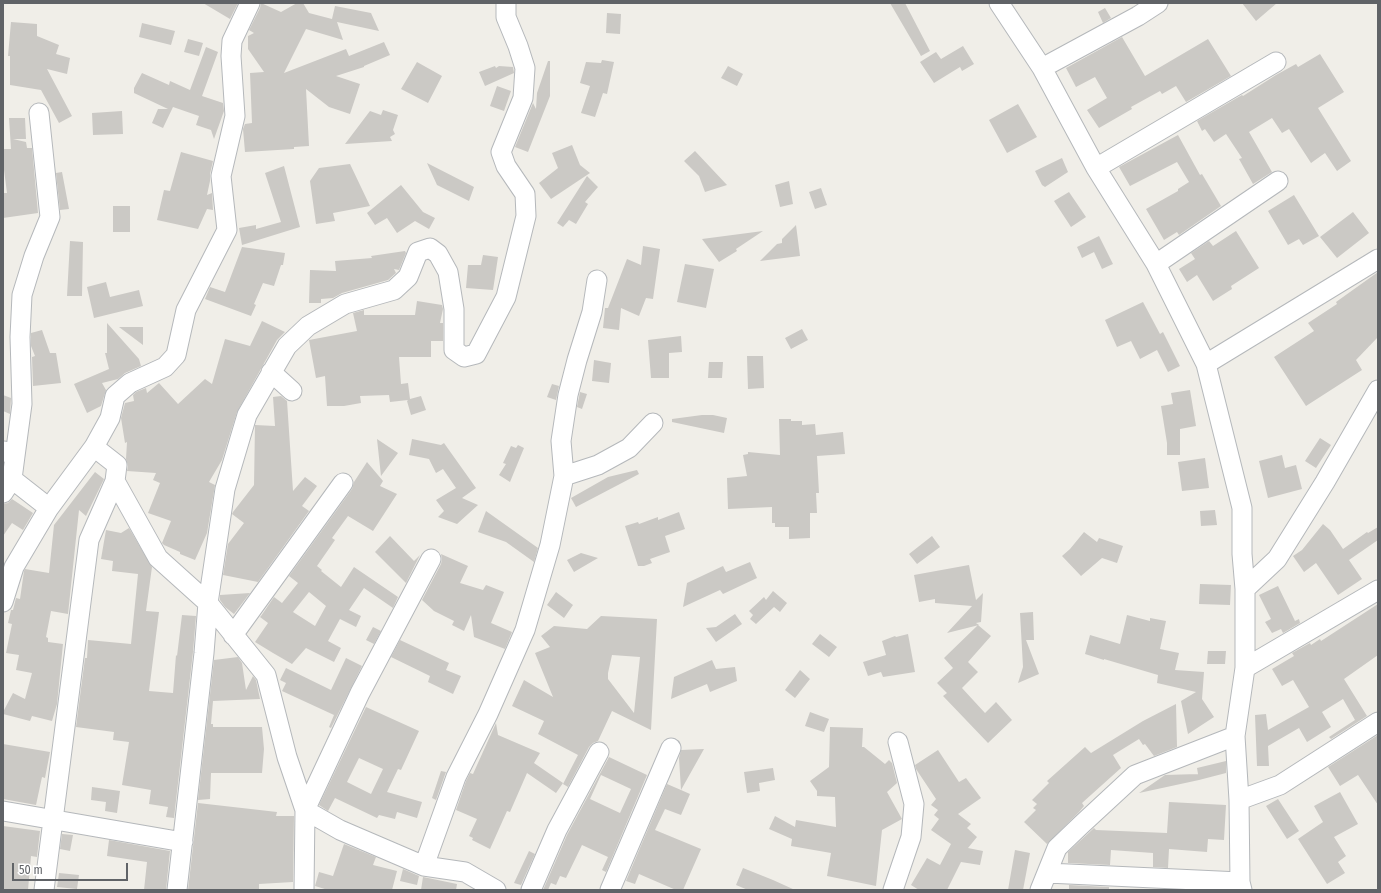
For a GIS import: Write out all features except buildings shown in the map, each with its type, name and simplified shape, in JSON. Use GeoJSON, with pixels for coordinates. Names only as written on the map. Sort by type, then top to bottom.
{"type":"FeatureCollection","features":[{"type":"Feature","properties":{"kind":"street"},"geometry":{"type":"LineString","coordinates":[[3,602],[14,567],[48,508],[94,447],[110,418],[115,396],[130,383],[165,368],[176,355],[186,310],[227,230],[221,176],[236,116],[231,56],[232,42],[250,3]]}},
{"type":"Feature","properties":{"kind":"street"},"geometry":{"type":"LineString","coordinates":[[177,890],[203,661],[208,603],[225,489],[246,415],[287,346],[308,326],[345,304],[394,290],[408,277],[418,252],[430,248],[438,254],[448,272],[454,310],[454,350],[464,357],[476,354],[506,297],[526,216],[525,194],[506,166],[501,152],[523,98],[525,68],[506,17],[506,3]]}},
{"type":"Feature","properties":{"kind":"street"},"geometry":{"type":"LineString","coordinates":[[999,3],[1042,68],[1096,168],[1156,264],[1206,364],[1242,508],[1242,554],[1245,589],[1245,668],[1235,736],[1239,800],[1241,886],[1047,872]]}},
{"type":"Feature","properties":{"kind":"street"},"geometry":{"type":"LineString","coordinates":[[1042,68],[1138,16],[1158,3]]}},
{"type":"Feature","properties":{"kind":"street"},"geometry":{"type":"LineString","coordinates":[[1096,168],[1276,62]]}},
{"type":"Feature","properties":{"kind":"street"},"geometry":{"type":"LineString","coordinates":[[39,113],[50,217],[34,256],[22,295],[20,337],[22,404],[9,453],[8,486],[48,508]]}},
{"type":"Feature","properties":{"kind":"street"},"geometry":{"type":"LineString","coordinates":[[1156,264],[1278,181]]}},
{"type":"Feature","properties":{"kind":"street"},"geometry":{"type":"LineString","coordinates":[[1206,364],[1378,259]]}},
{"type":"Feature","properties":{"kind":"street"},"geometry":{"type":"LineString","coordinates":[[424,866],[456,777],[488,714],[525,630],[550,545],[564,476],[561,441],[568,394],[592,312],[597,280]]}},
{"type":"Feature","properties":{"kind":"street"},"geometry":{"type":"LineString","coordinates":[[271,372],[292,391]]}},
{"type":"Feature","properties":{"kind":"street"},"geometry":{"type":"LineString","coordinates":[[1245,589],[1277,559],[1325,482],[1378,390]]}},
{"type":"Feature","properties":{"kind":"street"},"geometry":{"type":"LineString","coordinates":[[564,476],[598,465],[629,448],[653,423]]}},
{"type":"Feature","properties":{"kind":"street"},"geometry":{"type":"LineString","coordinates":[[44,890],[89,540],[115,481],[117,465],[94,447]]}},
{"type":"Feature","properties":{"kind":"street"},"geometry":{"type":"LineString","coordinates":[[115,481],[158,558],[208,603],[266,675],[287,757],[305,810],[304,890]]}},
{"type":"Feature","properties":{"kind":"street"},"geometry":{"type":"LineString","coordinates":[[233,635],[343,483]]}},
{"type":"Feature","properties":{"kind":"street"},"geometry":{"type":"LineString","coordinates":[[305,810],[360,693],[431,559]]}},
{"type":"Feature","properties":{"kind":"street"},"geometry":{"type":"LineString","coordinates":[[1245,668],[1378,590]]}},
{"type":"Feature","properties":{"kind":"street"},"geometry":{"type":"LineString","coordinates":[[1239,800],[1280,785],[1378,722]]}},
{"type":"Feature","properties":{"kind":"street"},"geometry":{"type":"LineString","coordinates":[[1040,890],[1057,848],[1135,775],[1235,736]]}},
{"type":"Feature","properties":{"kind":"street"},"geometry":{"type":"LineString","coordinates":[[893,890],[911,837],[914,804],[898,742]]}},
{"type":"Feature","properties":{"kind":"street"},"geometry":{"type":"LineString","coordinates":[[610,890],[671,748]]}},
{"type":"Feature","properties":{"kind":"street"},"geometry":{"type":"LineString","coordinates":[[531,890],[557,830],[599,752]]}},
{"type":"Feature","properties":{"kind":"street"},"geometry":{"type":"LineString","coordinates":[[305,810],[340,830],[424,866],[465,872],[492,889]]}},
{"type":"Feature","properties":{"kind":"street"},"geometry":{"type":"LineString","coordinates":[[3,811],[183,842]]}}]}
